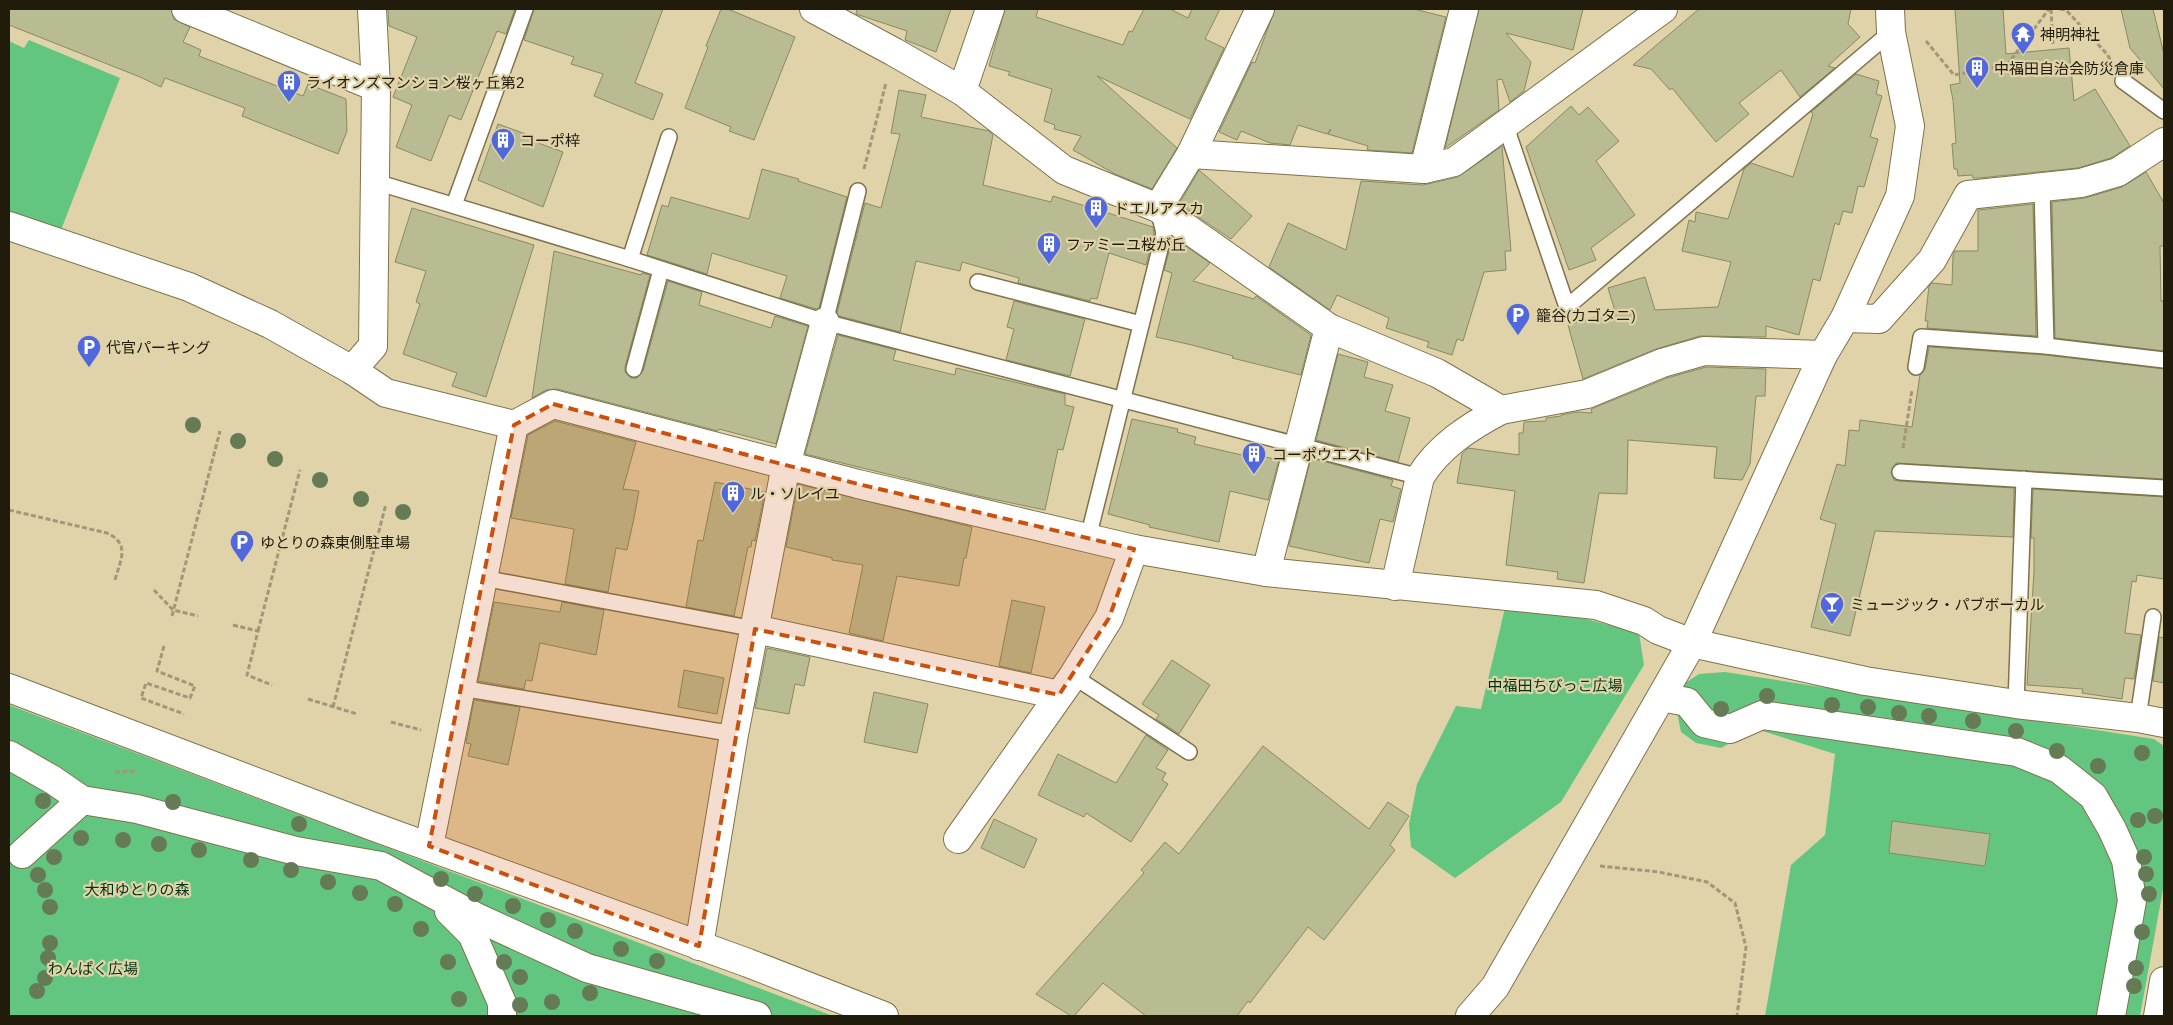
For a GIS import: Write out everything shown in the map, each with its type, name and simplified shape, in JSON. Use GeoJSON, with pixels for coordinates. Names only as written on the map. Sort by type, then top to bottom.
{"type":"FeatureCollection","features":[{"type":"Feature","properties":{"kind":"street"},"geometry":{"type":"LineString","coordinates":[[186,9],[376,87]]}},
{"type":"Feature","properties":{"kind":"street"},"geometry":{"type":"LineString","coordinates":[[352,370],[372,346],[376,87],[372,9]]}},
{"type":"Feature","properties":{"kind":"street"},"geometry":{"type":"LineString","coordinates":[[962,91],[990,9]]}},
{"type":"Feature","properties":{"kind":"street"},"geometry":{"type":"LineString","coordinates":[[1158,208],[1191,154],[1260,9]]}},
{"type":"Feature","properties":{"kind":"street"},"geometry":{"type":"LineString","coordinates":[[1424,169],[1464,9]]}},
{"type":"Feature","properties":{"kind":"street"},"geometry":{"type":"LineString","coordinates":[[1191,154],[1424,169],[1454,162],[1663,9]]}},
{"type":"Feature","properties":{"kind":"street"},"geometry":{"type":"LineString","coordinates":[[823,11],[962,91],[1064,170],[1158,208],[1329,328],[1436,373],[1500,410]]}},
{"type":"Feature","properties":{"kind":"street"},"geometry":{"type":"LineString","coordinates":[[1470,1016],[1495,987],[1569,862],[1692,643],[1823,355],[1845,318],[1900,196],[1910,126],[1891,20]]}},
{"type":"Feature","properties":{"kind":"street"},"geometry":{"type":"LineString","coordinates":[[1845,318],[1879,319],[1932,260],[1968,195],[2080,183],[2118,172],[2164,142]]}},
{"type":"Feature","properties":{"kind":"street"},"geometry":{"type":"LineString","coordinates":[[9,226],[190,287],[270,324],[352,370],[386,393],[514,425],[553,404],[858,484],[1134,549],[1266,572],[1596,605],[1644,621],[1658,630],[1692,643],[1865,681],[2016,704],[2151,720]]}},
{"type":"Feature","properties":{"kind":"street"},"geometry":{"type":"LineString","coordinates":[[699,946],[734,734],[786,465],[825,322]]}},
{"type":"Feature","properties":{"kind":"street"},"geometry":{"type":"LineString","coordinates":[[1266,572],[1329,328]]}},
{"type":"Feature","properties":{"kind":"street"},"geometry":{"type":"LineString","coordinates":[[1395,586],[1420,477],[1429,461],[1464,431],[1500,410],[1587,394],[1662,363],[1704,351],[1823,355]]}},
{"type":"Feature","properties":{"kind":"street"},"geometry":{"type":"LineString","coordinates":[[429,846],[514,425]]}},
{"type":"Feature","properties":{"kind":"street"},"geometry":{"type":"LineString","coordinates":[[958,839],[1066,685],[1109,618],[1134,549]]}},
{"type":"Feature","properties":{"kind":"street"},"geometry":{"type":"LineString","coordinates":[[755,629],[1066,685]]}},
{"type":"Feature","properties":{"kind":"street"},"geometry":{"type":"LineString","coordinates":[[9,688],[369,825],[699,946],[856,1012],[884,1016]]}},
{"type":"Feature","properties":{"kind":"street"},"geometry":{"type":"LineString","coordinates":[[1662,697],[1687,702],[1704,723],[1730,729],[1762,715],[2017,752],[2059,769],[2093,796],[2112,829],[2126,860],[2132,901],[2112,1016]]}},
{"type":"Feature","properties":{"kind":"street"},"geometry":{"type":"LineString","coordinates":[[9,756],[53,780],[82,800],[137,809],[296,851],[381,866],[478,918],[587,968],[757,1016]]}},
{"type":"Feature","properties":{"kind":"street"},"geometry":{"type":"LineString","coordinates":[[22,854],[82,800]]}},
{"type":"Feature","properties":{"kind":"street"},"geometry":{"type":"LineString","coordinates":[[430,892],[472,934],[502,1003],[502,1016]]}},
{"type":"Feature","properties":{"kind":"street"},"geometry":{"type":"LineString","coordinates":[[2158,1016],[2164,981]]}},
{"type":"Feature","properties":{"kind":"lane"},"geometry":{"type":"LineString","coordinates":[[454,205],[525,9]]}},
{"type":"Feature","properties":{"kind":"lane"},"geometry":{"type":"LineString","coordinates":[[1505,124],[1567,308],[1891,20]]}},
{"type":"Feature","properties":{"kind":"lane"},"geometry":{"type":"LineString","coordinates":[[2123,81],[2164,111]]}},
{"type":"Feature","properties":{"kind":"lane"},"geometry":{"type":"LineString","coordinates":[[630,259],[669,136]]}},
{"type":"Feature","properties":{"kind":"lane"},"geometry":{"type":"LineString","coordinates":[[376,182],[630,259],[825,322],[1420,477]]}},
{"type":"Feature","properties":{"kind":"lane"},"geometry":{"type":"LineString","coordinates":[[2042,187],[2046,346]]}},
{"type":"Feature","properties":{"kind":"lane"},"geometry":{"type":"LineString","coordinates":[[825,322],[858,191]]}},
{"type":"Feature","properties":{"kind":"lane"},"geometry":{"type":"LineString","coordinates":[[1088,538],[1164,233],[1158,208]]}},
{"type":"Feature","properties":{"kind":"lane"},"geometry":{"type":"LineString","coordinates":[[634,369],[661,270]]}},
{"type":"Feature","properties":{"kind":"lane"},"geometry":{"type":"LineString","coordinates":[[978,282],[1141,324]]}},
{"type":"Feature","properties":{"kind":"lane"},"geometry":{"type":"LineString","coordinates":[[1916,367],[1921,337],[2046,346],[2164,360]]}},
{"type":"Feature","properties":{"kind":"lane"},"geometry":{"type":"LineString","coordinates":[[1900,472],[2164,488]]}},
{"type":"Feature","properties":{"kind":"lane"},"geometry":{"type":"LineString","coordinates":[[2016,704],[2024,479]]}},
{"type":"Feature","properties":{"kind":"lane"},"geometry":{"type":"LineString","coordinates":[[483,578],[755,629]]}},
{"type":"Feature","properties":{"kind":"lane"},"geometry":{"type":"LineString","coordinates":[[2151,720],[2153,617]]}},
{"type":"Feature","properties":{"kind":"lane"},"geometry":{"type":"LineString","coordinates":[[1066,685],[1189,752]]}},
{"type":"Feature","properties":{"kind":"lane"},"geometry":{"type":"LineString","coordinates":[[461,688],[734,734]]}},
{"type":"Feature","properties":{"kind":"path"},"geometry":{"type":"LineString","coordinates":[[2050,9],[2053,45]]}},
{"type":"Feature","properties":{"kind":"path"},"geometry":{"type":"LineString","coordinates":[[1954,75],[2007,65],[2050,9]]}},
{"type":"Feature","properties":{"kind":"path"},"geometry":{"type":"LineString","coordinates":[[2060,9],[2066,10],[2107,54]]}},
{"type":"Feature","properties":{"kind":"path"},"geometry":{"type":"LineString","coordinates":[[858,191],[894,52]]}},
{"type":"Feature","properties":{"kind":"path"},"geometry":{"type":"LineString","coordinates":[[1900,472],[1916,367]]}},
{"type":"Feature","properties":{"kind":"path"},"geometry":{"type":"LineString","coordinates":[[172,616],[220,430]]}},
{"type":"Feature","properties":{"kind":"path"},"geometry":{"type":"LineString","coordinates":[[272,685],[247,675],[300,470]]}},
{"type":"Feature","properties":{"kind":"path"},"geometry":{"type":"LineString","coordinates":[[332,707],[386,504]]}},
{"type":"Feature","properties":{"kind":"path"},"geometry":{"type":"LineString","coordinates":[[9,510],[79,526],[116,538],[122,545],[122,553],[115,580]]}},
{"type":"Feature","properties":{"kind":"path"},"geometry":{"type":"LineString","coordinates":[[154,590],[173,610],[198,616]]}},
{"type":"Feature","properties":{"kind":"path"},"geometry":{"type":"LineString","coordinates":[[234,625],[258,631]]}},
{"type":"Feature","properties":{"kind":"path"},"geometry":{"type":"LineString","coordinates":[[164,646],[157,671],[195,686],[190,698],[146,683],[141,698],[184,714]]}},
{"type":"Feature","properties":{"kind":"path"},"geometry":{"type":"LineString","coordinates":[[308,699],[357,714]]}},
{"type":"Feature","properties":{"kind":"path"},"geometry":{"type":"LineString","coordinates":[[391,722],[422,730]]}},
{"type":"Feature","properties":{"kind":"path"},"geometry":{"type":"LineString","coordinates":[[112,772],[139,771]]}},
{"type":"Feature","properties":{"kind":"path"},"geometry":{"type":"LineString","coordinates":[[1569,862],[1659,872],[1707,882],[1735,903],[1746,947],[1737,1016]]}},
{"type":"Feature","properties":{"kind":"highlighted area"},"geometry":{"type":"Polygon","coordinates":[[[553,404],[858,484],[1134,549],[1109,618],[1059,695],[755,629],[699,946],[429,846],[514,425],[553,404]]]}},
{"type":"Feature","properties":{"kind":"green space"},"geometry":{"type":"Polygon","coordinates":[[[29,40],[120,78],[61,230],[9,211],[9,41],[24,48],[29,40]]]}},
{"type":"Feature","properties":{"kind":"green space","name":"中福田ちびっこ広場"},"geometry":{"type":"Polygon","coordinates":[[[1505,608],[1586,619],[1639,633],[1644,665],[1561,802],[1455,878],[1411,847],[1409,824],[1417,784],[1456,706],[1481,709],[1505,608]]]}},
{"type":"Feature","properties":{"kind":"green space"},"geometry":{"type":"Polygon","coordinates":[[[1725,672],[2154,739],[2164,746],[2164,884],[2140,1016],[1765,1016],[1791,865],[1825,835],[1835,754],[1756,729],[1721,748],[1696,743],[1681,732],[1676,707],[1682,685],[1699,674],[1725,672]]]}},
{"type":"Feature","properties":{"kind":"green space","name":"大和ゆとりの森"},"geometry":{"type":"Polygon","coordinates":[[[9,705],[833,1016],[9,1016],[9,705]]]}},
{"type":"Feature","properties":{"kind":"building"},"geometry":{"type":"Polygon","coordinates":[[[9,9],[171,9],[174,19],[190,27],[183,42],[201,50],[199,56],[303,96],[308,84],[346,99],[347,131],[338,154],[242,116],[245,108],[165,78],[161,87],[9,25],[9,9]]]}},
{"type":"Feature","properties":{"kind":"building"},"geometry":{"type":"Polygon","coordinates":[[[388,9],[515,9],[506,34],[497,31],[461,120],[449,115],[431,161],[396,147],[412,105],[393,97],[417,37],[389,26],[388,9]]]}},
{"type":"Feature","properties":{"kind":"building"},"geometry":{"type":"Polygon","coordinates":[[[534,9],[663,9],[635,83],[663,94],[653,120],[594,96],[603,74],[571,64],[574,57],[524,40],[534,9]]]}},
{"type":"Feature","properties":{"kind":"building"},"geometry":{"type":"Polygon","coordinates":[[[721,9],[728,9],[795,37],[754,140],[729,131],[731,127],[685,108],[721,9]]]}},
{"type":"Feature","properties":{"kind":"building"},"geometry":{"type":"Polygon","coordinates":[[[857,9],[951,9],[936,52],[905,40],[907,31],[856,14],[857,9]]]}},
{"type":"Feature","properties":{"kind":"building"},"geometry":{"type":"Polygon","coordinates":[[[1005,9],[1038,9],[1036,17],[1123,45],[1129,31],[1132,32],[1144,9],[1170,9],[1188,18],[1192,9],[1220,9],[1205,39],[1224,48],[1190,119],[1097,76],[1177,148],[1152,189],[1115,174],[1073,150],[1081,136],[1054,129],[1055,125],[1044,121],[1052,89],[1008,75],[1010,72],[989,66],[1005,9]]]}},
{"type":"Feature","properties":{"kind":"building"},"geometry":{"type":"Polygon","coordinates":[[[1275,9],[1414,9],[1446,17],[1412,153],[1367,150],[1368,146],[1328,134],[1331,129],[1327,134],[1298,125],[1290,145],[1270,143],[1241,131],[1237,140],[1219,132],[1252,62],[1255,63],[1275,9]]]}},
{"type":"Feature","properties":{"kind":"building"},"geometry":{"type":"Polygon","coordinates":[[[1479,9],[1583,9],[1573,50],[1506,33],[1531,62],[1524,91],[1510,102],[1502,79],[1497,80],[1499,110],[1445,148],[1479,9]]]}},
{"type":"Feature","properties":{"kind":"building"},"geometry":{"type":"Polygon","coordinates":[[[1699,9],[1851,9],[1848,24],[1860,37],[1828,66],[1835,68],[1800,97],[1781,70],[1739,103],[1749,114],[1716,142],[1672,88],[1670,90],[1651,69],[1633,65],[1699,9]]]}},
{"type":"Feature","properties":{"kind":"building"},"geometry":{"type":"Polygon","coordinates":[[[1955,9],[2003,9],[2006,54],[2069,48],[2074,101],[2095,89],[2130,146],[2111,158],[2078,168],[1979,178],[1973,178],[1972,175],[1958,176],[1957,169],[1954,169],[1952,144],[1956,143],[1950,85],[1960,83],[1955,9]]]}},
{"type":"Feature","properties":{"kind":"building"},"geometry":{"type":"Polygon","coordinates":[[[2121,9],[2153,9],[2164,54],[2164,89],[2130,48],[2121,9]]]}},
{"type":"Feature","properties":{"kind":"building"},"geometry":{"type":"Polygon","coordinates":[[[1856,74],[1879,81],[1876,94],[1882,96],[1870,137],[1878,139],[1864,187],[1858,186],[1852,213],[1843,211],[1839,225],[1835,223],[1820,281],[1813,279],[1799,335],[1766,326],[1766,337],[1700,336],[1656,349],[1583,379],[1568,325],[1615,311],[1608,288],[1645,277],[1655,310],[1718,307],[1731,262],[1682,251],[1689,220],[1695,222],[1696,212],[1728,219],[1744,169],[1751,163],[1793,177],[1813,114],[1811,112],[1856,74]]]}},
{"type":"Feature","properties":{"kind":"building"},"geometry":{"type":"Polygon","coordinates":[[[899,90],[926,95],[921,117],[989,131],[993,135],[983,185],[1051,202],[1053,196],[1153,227],[1154,233],[1146,265],[1109,253],[1097,299],[1091,298],[1090,301],[1018,283],[1019,278],[962,262],[960,271],[916,261],[900,332],[839,316],[837,313],[865,203],[881,208],[900,134],[891,133],[899,90]]]}},
{"type":"Feature","properties":{"kind":"building"},"geometry":{"type":"Polygon","coordinates":[[[1571,106],[1579,115],[1588,107],[1619,141],[1596,161],[1635,215],[1591,248],[1596,260],[1569,270],[1526,147],[1571,106]]]}},
{"type":"Feature","properties":{"kind":"building"},"geometry":{"type":"Polygon","coordinates":[[[498,124],[531,136],[530,140],[563,152],[543,207],[478,180],[498,124]]]}},
{"type":"Feature","properties":{"kind":"building"},"geometry":{"type":"Polygon","coordinates":[[[1502,146],[1511,251],[1505,251],[1506,270],[1484,272],[1463,341],[1457,339],[1452,355],[1427,347],[1429,342],[1386,328],[1389,318],[1337,295],[1330,310],[1269,267],[1288,223],[1346,250],[1361,181],[1423,185],[1458,177],[1502,146]]]}},
{"type":"Feature","properties":{"kind":"building"},"geometry":{"type":"Polygon","coordinates":[[[762,169],[799,179],[798,181],[847,197],[819,308],[816,309],[780,298],[787,276],[712,253],[707,274],[647,255],[662,205],[668,207],[671,197],[749,219],[762,169]]]}},
{"type":"Feature","properties":{"kind":"building"},"geometry":{"type":"Polygon","coordinates":[[[1199,170],[1252,216],[1231,239],[1179,204],[1199,170]]]}},
{"type":"Feature","properties":{"kind":"building"},"geometry":{"type":"Polygon","coordinates":[[[2146,172],[2164,203],[2164,246],[2160,246],[2161,301],[2164,301],[2164,351],[2055,338],[2052,202],[2085,198],[2122,187],[2146,172]]]}},
{"type":"Feature","properties":{"kind":"building"},"geometry":{"type":"Polygon","coordinates":[[[2033,204],[2036,336],[1927,328],[1928,321],[1925,321],[1929,286],[1932,283],[1952,285],[1953,255],[1955,251],[1978,251],[1978,210],[2033,204]]]}},
{"type":"Feature","properties":{"kind":"building"},"geometry":{"type":"Polygon","coordinates":[[[412,208],[534,245],[486,397],[452,386],[457,373],[403,354],[420,304],[416,302],[426,271],[395,262],[412,208]]]}},
{"type":"Feature","properties":{"kind":"building"},"geometry":{"type":"Polygon","coordinates":[[[1173,237],[1210,263],[1193,281],[1254,299],[1256,296],[1311,335],[1301,375],[1156,337],[1172,273],[1164,270],[1173,237]]]}},
{"type":"Feature","properties":{"kind":"building"},"geometry":{"type":"Polygon","coordinates":[[[554,251],[641,275],[642,273],[650,275],[625,367],[625,372],[631,378],[637,378],[643,371],[668,281],[702,292],[699,305],[771,328],[775,316],[808,326],[776,444],[719,429],[718,431],[557,389],[546,390],[532,398],[554,251]]]}},
{"type":"Feature","properties":{"kind":"building"},"geometry":{"type":"Polygon","coordinates":[[[1014,301],[1085,319],[1070,376],[1006,360],[1014,329],[1007,327],[1014,301]]]}},
{"type":"Feature","properties":{"kind":"building"},"geometry":{"type":"Polygon","coordinates":[[[838,335],[896,350],[893,360],[955,375],[956,368],[1065,394],[1065,405],[1074,407],[1063,450],[1058,449],[1045,510],[978,496],[805,454],[838,335]]]}},
{"type":"Feature","properties":{"kind":"building"},"geometry":{"type":"Polygon","coordinates":[[[1929,347],[2045,355],[2164,369],[2164,479],[1896,463],[1891,472],[1894,480],[2014,488],[2013,537],[1875,531],[1850,636],[1811,627],[1836,524],[1820,519],[1837,464],[1845,466],[1849,430],[1859,431],[1860,420],[1912,427],[1920,375],[1925,369],[1929,347]]]}},
{"type":"Feature","properties":{"kind":"building"},"geometry":{"type":"Polygon","coordinates":[[[1338,354],[1368,362],[1364,377],[1393,385],[1385,411],[1410,418],[1398,462],[1316,440],[1338,354]]]}},
{"type":"Feature","properties":{"kind":"building"},"geometry":{"type":"Polygon","coordinates":[[[1706,367],[1766,369],[1765,396],[1756,396],[1750,464],[1742,480],[1714,478],[1717,447],[1628,440],[1627,494],[1599,493],[1584,583],[1557,579],[1558,572],[1506,565],[1515,491],[1457,483],[1462,454],[1468,448],[1519,455],[1519,433],[1523,433],[1524,422],[1546,421],[1546,418],[1577,412],[1592,413],[1591,409],[1667,378],[1706,367]]]}},
{"type":"Feature","properties":{"kind":"building"},"geometry":{"type":"Polygon","coordinates":[[[1132,419],[1178,429],[1177,432],[1196,437],[1194,444],[1242,455],[1243,452],[1279,460],[1268,500],[1230,491],[1219,542],[1149,527],[1150,525],[1108,514],[1132,419]]]}},
{"type":"Feature","properties":{"kind":"building"},"geometry":{"type":"Polygon","coordinates":[[[555,421],[636,442],[623,489],[639,491],[634,518],[627,550],[616,548],[608,592],[565,584],[574,529],[511,518],[528,435],[555,421]]]}},
{"type":"Feature","properties":{"kind":"building"},"geometry":{"type":"Polygon","coordinates":[[[1311,458],[1393,480],[1391,486],[1401,489],[1393,522],[1380,519],[1369,563],[1289,546],[1311,458]]]}},
{"type":"Feature","properties":{"kind":"building"},"geometry":{"type":"Polygon","coordinates":[[[715,482],[765,492],[755,541],[752,540],[751,547],[748,547],[734,616],[686,607],[698,540],[703,541],[715,482]]]}},
{"type":"Feature","properties":{"kind":"building"},"geometry":{"type":"Polygon","coordinates":[[[798,484],[972,527],[959,586],[897,576],[883,641],[849,633],[863,565],[832,560],[832,558],[786,547],[798,484]]]}},
{"type":"Feature","properties":{"kind":"building"},"geometry":{"type":"Polygon","coordinates":[[[2033,489],[2164,497],[2164,579],[2137,575],[2136,582],[2132,581],[2125,633],[2141,635],[2134,679],[2125,678],[2122,699],[2082,693],[2083,689],[2027,685],[2034,571],[2034,538],[2031,538],[2033,489]]]}},
{"type":"Feature","properties":{"kind":"building"},"geometry":{"type":"Polygon","coordinates":[[[1012,600],[1045,607],[1031,673],[999,666],[1012,600]]]}},
{"type":"Feature","properties":{"kind":"building"},"geometry":{"type":"Polygon","coordinates":[[[494,602],[560,612],[562,602],[604,610],[596,655],[540,643],[532,681],[526,680],[524,689],[478,681],[494,602]]]}},
{"type":"Feature","properties":{"kind":"building"},"geometry":{"type":"Polygon","coordinates":[[[2159,637],[2164,638],[2164,683],[2153,681],[2159,637]]]}},
{"type":"Feature","properties":{"kind":"building"},"geometry":{"type":"Polygon","coordinates":[[[767,648],[810,657],[804,686],[795,684],[789,714],[755,708],[767,648]]]}},
{"type":"Feature","properties":{"kind":"building"},"geometry":{"type":"Polygon","coordinates":[[[1172,660],[1210,685],[1179,734],[1156,719],[1159,715],[1142,704],[1172,660]]]}},
{"type":"Feature","properties":{"kind":"building"},"geometry":{"type":"Polygon","coordinates":[[[684,670],[724,678],[717,714],[678,707],[684,670]]]}},
{"type":"Feature","properties":{"kind":"building"},"geometry":{"type":"Polygon","coordinates":[[[874,692],[928,704],[917,753],[864,742],[874,692]]]}},
{"type":"Feature","properties":{"kind":"building"},"geometry":{"type":"Polygon","coordinates":[[[474,700],[520,707],[508,765],[468,756],[471,744],[466,743],[474,700]]]}},
{"type":"Feature","properties":{"kind":"building"},"geometry":{"type":"Polygon","coordinates":[[[1146,735],[1168,750],[1156,768],[1166,773],[1162,780],[1168,784],[1131,842],[1086,813],[1084,817],[1038,795],[1058,754],[1116,783],[1146,735]]]}},
{"type":"Feature","properties":{"kind":"building"},"geometry":{"type":"Polygon","coordinates":[[[1263,746],[1369,829],[1388,802],[1409,816],[1390,845],[1395,850],[1324,940],[1308,927],[1250,1003],[1248,1001],[1237,1016],[1146,1016],[1103,983],[1074,1016],[1071,1016],[1036,994],[1144,873],[1141,870],[1165,842],[1179,854],[1263,746]]]}},
{"type":"Feature","properties":{"kind":"building"},"geometry":{"type":"Polygon","coordinates":[[[994,819],[1037,839],[1024,868],[981,848],[994,819]]]}},
{"type":"Feature","properties":{"kind":"building"},"geometry":{"type":"Polygon","coordinates":[[[1892,821],[1990,834],[1985,866],[1889,853],[1892,821]]]}},
{"type":"Feature","properties":{"kind":"place","name":"神明神社"},"geometry":{"type":"Point","coordinates":[2023,55]}},
{"type":"Feature","properties":{"kind":"place","name":"中福田自治会防災倉庫"},"geometry":{"type":"Point","coordinates":[1977,89]}},
{"type":"Feature","properties":{"kind":"place","name":"ライオンズマンション桜ヶ丘第2"},"geometry":{"type":"Point","coordinates":[289,103]}},
{"type":"Feature","properties":{"kind":"place","name":"コーポ梓"},"geometry":{"type":"Point","coordinates":[503,161]}},
{"type":"Feature","properties":{"kind":"place","name":"ドエルアスカ"},"geometry":{"type":"Point","coordinates":[1096,229]}},
{"type":"Feature","properties":{"kind":"place","name":"ファミーユ桜が丘"},"geometry":{"type":"Point","coordinates":[1049,265]}},
{"type":"Feature","properties":{"kind":"place","name":"籠谷(カゴタニ)"},"geometry":{"type":"Point","coordinates":[1518,336]}},
{"type":"Feature","properties":{"kind":"place","name":"代官パーキング"},"geometry":{"type":"Point","coordinates":[89,368]}},
{"type":"Feature","properties":{"kind":"place","name":"コーポウエスト"},"geometry":{"type":"Point","coordinates":[1254,475]}},
{"type":"Feature","properties":{"kind":"place","name":"ル・ソレイユ"},"geometry":{"type":"Point","coordinates":[733,514]}},
{"type":"Feature","properties":{"kind":"place","name":"ゆとりの森東側駐車場"},"geometry":{"type":"Point","coordinates":[242,563]}},
{"type":"Feature","properties":{"kind":"place","name":"ミュージック・パブボーカル"},"geometry":{"type":"Point","coordinates":[1832,625]}},
{"type":"Feature","properties":{"kind":"park label","name":"わんぱく広場"},"geometry":{"type":"Point","coordinates":[93,968]}}]}
